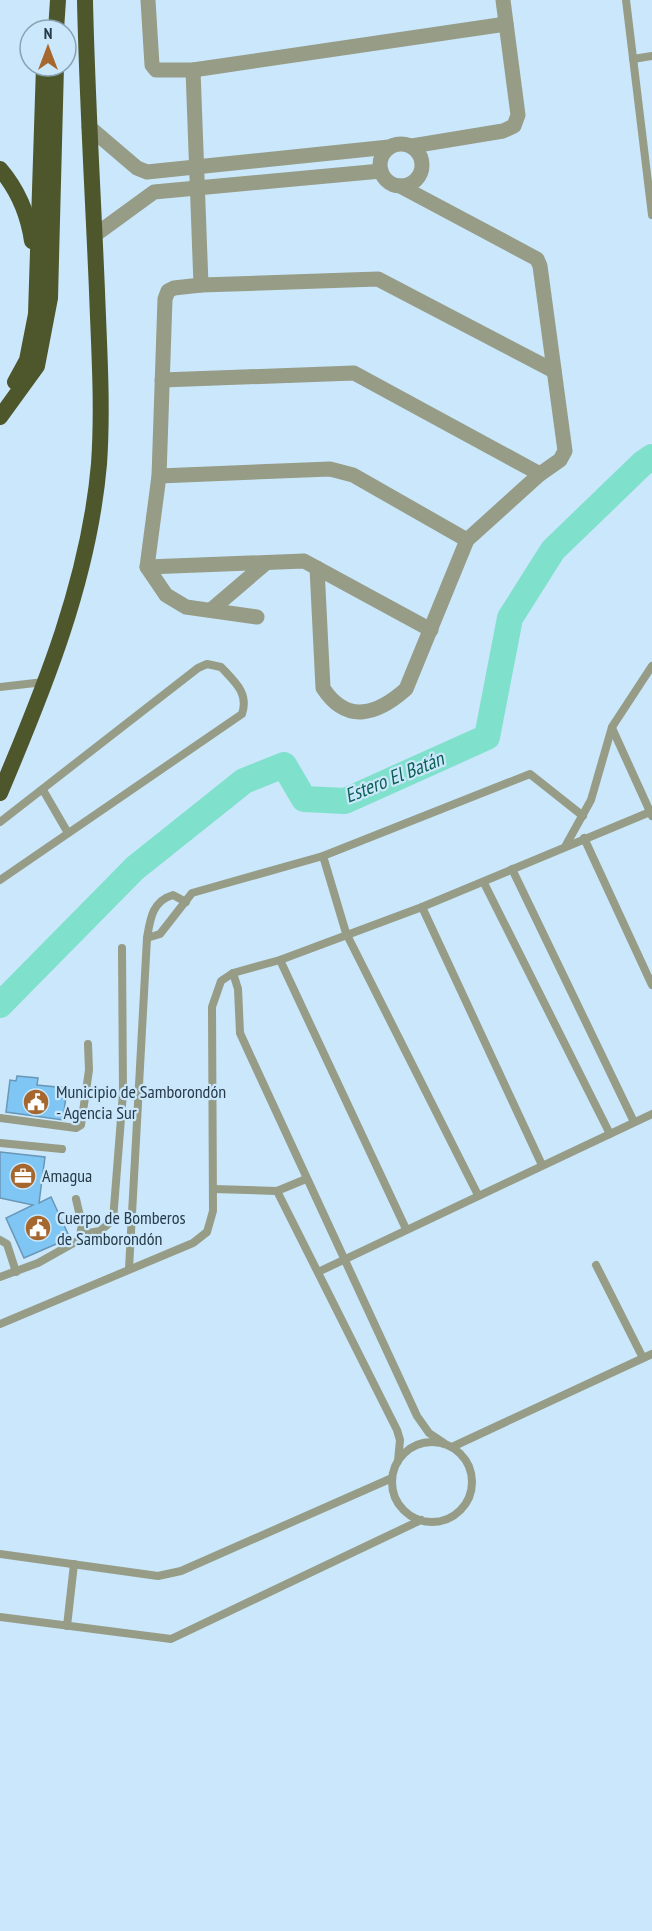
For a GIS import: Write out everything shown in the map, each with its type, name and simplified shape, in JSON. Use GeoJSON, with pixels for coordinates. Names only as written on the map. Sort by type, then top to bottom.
{"type":"FeatureCollection","features":[{"type":"Feature","properties":{"kind":"highway"},"geometry":{"type":"LineString","coordinates":[[45,18],[46,0]]}},
{"type":"Feature","properties":{"kind":"highway"},"geometry":{"type":"LineString","coordinates":[[57,18],[58,0]]}},
{"type":"Feature","properties":{"kind":"highway"},"geometry":{"type":"LineString","coordinates":[[0,793],[47,682],[77,580],[99,464],[100,405],[95,235],[85,0]]}},
{"type":"Feature","properties":{"kind":"highway"},"geometry":{"type":"LineString","coordinates":[[0,402],[18,378],[27,360],[36,314],[44,78]]}},
{"type":"Feature","properties":{"kind":"highway"},"geometry":{"type":"LineString","coordinates":[[0,417],[37,366],[50,298],[56,78]]}},
{"type":"Feature","properties":{"kind":"highway"},"geometry":{"type":"LineString","coordinates":[[0,169],[10,180],[26,211],[35,258],[36,314]]}},
{"type":"Feature","properties":{"kind":"street"},"geometry":{"type":"LineString","coordinates":[[148,0],[152,65],[156,70],[164,71],[193,70],[506,24]]}},
{"type":"Feature","properties":{"kind":"street"},"geometry":{"type":"LineString","coordinates":[[89,127],[137,168],[147,172],[389,147],[400,143],[412,146],[503,131],[514,126],[518,115],[503,0]]}},
{"type":"Feature","properties":{"kind":"street"},"geometry":{"type":"LineString","coordinates":[[193,70],[201,285]]}},
{"type":"Feature","properties":{"kind":"street"},"geometry":{"type":"LineString","coordinates":[[400,186],[414,182],[422,171],[421,156],[412,146]]}},
{"type":"Feature","properties":{"kind":"street"},"geometry":{"type":"LineString","coordinates":[[317,568],[322,688],[332,702],[348,711],[373,711],[389,704],[406,689],[467,540],[540,474],[560,460],[565,451],[540,266],[537,259],[400,186],[388,182],[381,171],[380,162],[389,147]]}},
{"type":"Feature","properties":{"kind":"street"},"geometry":{"type":"LineString","coordinates":[[95,235],[147,195],[197,187],[381,171]]}},
{"type":"Feature","properties":{"kind":"street"},"geometry":{"type":"LineString","coordinates":[[257,617],[186,607],[166,595],[147,567],[159,476],[168,291],[174,288],[201,285],[378,279],[554,371]]}},
{"type":"Feature","properties":{"kind":"street"},"geometry":{"type":"LineString","coordinates":[[162,380],[354,373],[540,474]]}},
{"type":"Feature","properties":{"kind":"street"},"geometry":{"type":"LineString","coordinates":[[159,476],[330,469],[353,475],[467,540]]}},
{"type":"Feature","properties":{"kind":"street"},"geometry":{"type":"LineString","coordinates":[[147,567],[304,561],[431,630]]}},
{"type":"Feature","properties":{"kind":"street"},"geometry":{"type":"LineString","coordinates":[[211,610],[266,562]]}},
{"type":"Feature","properties":{"kind":"lane"},"geometry":{"type":"LineString","coordinates":[[626,0],[652,215]]}},
{"type":"Feature","properties":{"kind":"lane"},"geometry":{"type":"LineString","coordinates":[[633,59],[652,56]]}},
{"type":"Feature","properties":{"kind":"lane"},"geometry":{"type":"LineString","coordinates":[[0,822],[198,668],[207,664],[221,666],[242,690],[245,700],[242,714],[0,880]]}},
{"type":"Feature","properties":{"kind":"lane"},"geometry":{"type":"LineString","coordinates":[[566,845],[583,816],[598,778],[612,727],[652,666]]}},
{"type":"Feature","properties":{"kind":"lane"},"geometry":{"type":"LineString","coordinates":[[0,687],[47,682]]}},
{"type":"Feature","properties":{"kind":"lane"},"geometry":{"type":"LineString","coordinates":[[0,1324],[193,1243],[207,1232],[213,1211],[212,1007],[221,981],[233,973],[280,960],[346,933],[484,883],[566,845],[651,814],[612,727]]}},
{"type":"Feature","properties":{"kind":"lane"},"geometry":{"type":"LineString","coordinates":[[147,938],[160,934],[192,893],[323,856],[530,774],[583,816]]}},
{"type":"Feature","properties":{"kind":"lane"},"geometry":{"type":"LineString","coordinates":[[43,790],[68,833]]}},
{"type":"Feature","properties":{"kind":"lane"},"geometry":{"type":"LineString","coordinates":[[584,838],[652,984]]}},
{"type":"Feature","properties":{"kind":"lane"},"geometry":{"type":"LineString","coordinates":[[323,856],[346,933],[478,1195]]}},
{"type":"Feature","properties":{"kind":"lane"},"geometry":{"type":"LineString","coordinates":[[512,869],[634,1122]]}},
{"type":"Feature","properties":{"kind":"lane"},"geometry":{"type":"LineString","coordinates":[[484,883],[610,1134]]}},
{"type":"Feature","properties":{"kind":"lane"},"geometry":{"type":"LineString","coordinates":[[129,1269],[147,938],[151,913],[164,897],[173,895],[186,902]]}},
{"type":"Feature","properties":{"kind":"lane"},"geometry":{"type":"LineString","coordinates":[[422,907],[542,1165]]}},
{"type":"Feature","properties":{"kind":"lane"},"geometry":{"type":"LineString","coordinates":[[82,1234],[100,1231],[113,1220],[123,1093],[122,948]]}},
{"type":"Feature","properties":{"kind":"lane"},"geometry":{"type":"LineString","coordinates":[[280,960],[406,1228]]}},
{"type":"Feature","properties":{"kind":"lane"},"geometry":{"type":"LineString","coordinates":[[233,973],[238,989],[240,1033],[417,1416],[429,1433],[465,1458],[470,1468],[473,1478],[469,1498],[464,1508],[446,1520],[436,1522],[421,1520],[399,1505],[394,1496],[392,1478],[398,1461],[400,1440],[397,1430],[277,1191]]}},
{"type":"Feature","properties":{"kind":"lane"},"geometry":{"type":"LineString","coordinates":[[0,1118],[76,1128],[81,1125],[89,1070],[88,1044]]}},
{"type":"Feature","properties":{"kind":"lane"},"geometry":{"type":"LineString","coordinates":[[318,1272],[406,1228],[652,1114]]}},
{"type":"Feature","properties":{"kind":"lane"},"geometry":{"type":"LineString","coordinates":[[0,1143],[63,1149]]}},
{"type":"Feature","properties":{"kind":"lane"},"geometry":{"type":"LineString","coordinates":[[213,1189],[277,1191],[306,1179]]}},
{"type":"Feature","properties":{"kind":"lane"},"geometry":{"type":"LineString","coordinates":[[0,1277],[16,1272],[74,1244],[82,1234],[76,1199]]}},
{"type":"Feature","properties":{"kind":"lane"},"geometry":{"type":"LineString","coordinates":[[0,1240],[7,1244],[16,1272]]}},
{"type":"Feature","properties":{"kind":"lane"},"geometry":{"type":"LineString","coordinates":[[596,1265],[643,1358]]}},
{"type":"Feature","properties":{"kind":"lane"},"geometry":{"type":"LineString","coordinates":[[398,1461],[409,1449],[418,1444],[429,1441],[448,1445],[652,1354]]}},
{"type":"Feature","properties":{"kind":"lane"},"geometry":{"type":"LineString","coordinates":[[0,1554],[158,1576],[181,1571],[392,1478]]}},
{"type":"Feature","properties":{"kind":"lane"},"geometry":{"type":"LineString","coordinates":[[0,1617],[171,1639],[421,1520]]}},
{"type":"Feature","properties":{"kind":"lane"},"geometry":{"type":"LineString","coordinates":[[67,1626],[74,1564]]}},
{"type":"Feature","properties":{"kind":"building","name":"Municipio de Samborondón - Agencia Sur"},"geometry":{"type":"Polygon","coordinates":[[[17,1076],[38,1078],[37,1085],[67,1088],[63,1120],[6,1112],[10,1080],[16,1081],[17,1076]]]}},
{"type":"Feature","properties":{"kind":"building"},"geometry":{"type":"Polygon","coordinates":[[[0,1152],[45,1157],[39,1203],[51,1197],[70,1238],[24,1258],[6,1218],[33,1205],[0,1198],[0,1152]]]}},
{"type":"Feature","properties":{"kind":"waterway","name":"Estero El Batán"},"geometry":{"type":"LineString","coordinates":[[0,1005],[135,868],[244,781],[284,765],[304,799],[345,801],[487,737],[510,618],[553,550],[652,457]]}},
{"type":"Feature","properties":{"kind":"place","name":"Municipio de Samborondón - Agencia Sur"},"geometry":{"type":"Point","coordinates":[36,1102]}},
{"type":"Feature","properties":{"kind":"place","name":"Amagua"},"geometry":{"type":"Point","coordinates":[23,1176]}},
{"type":"Feature","properties":{"kind":"place","name":"Cuerpo de Bomberos de Samborondón"},"geometry":{"type":"Point","coordinates":[38,1228]}}]}
